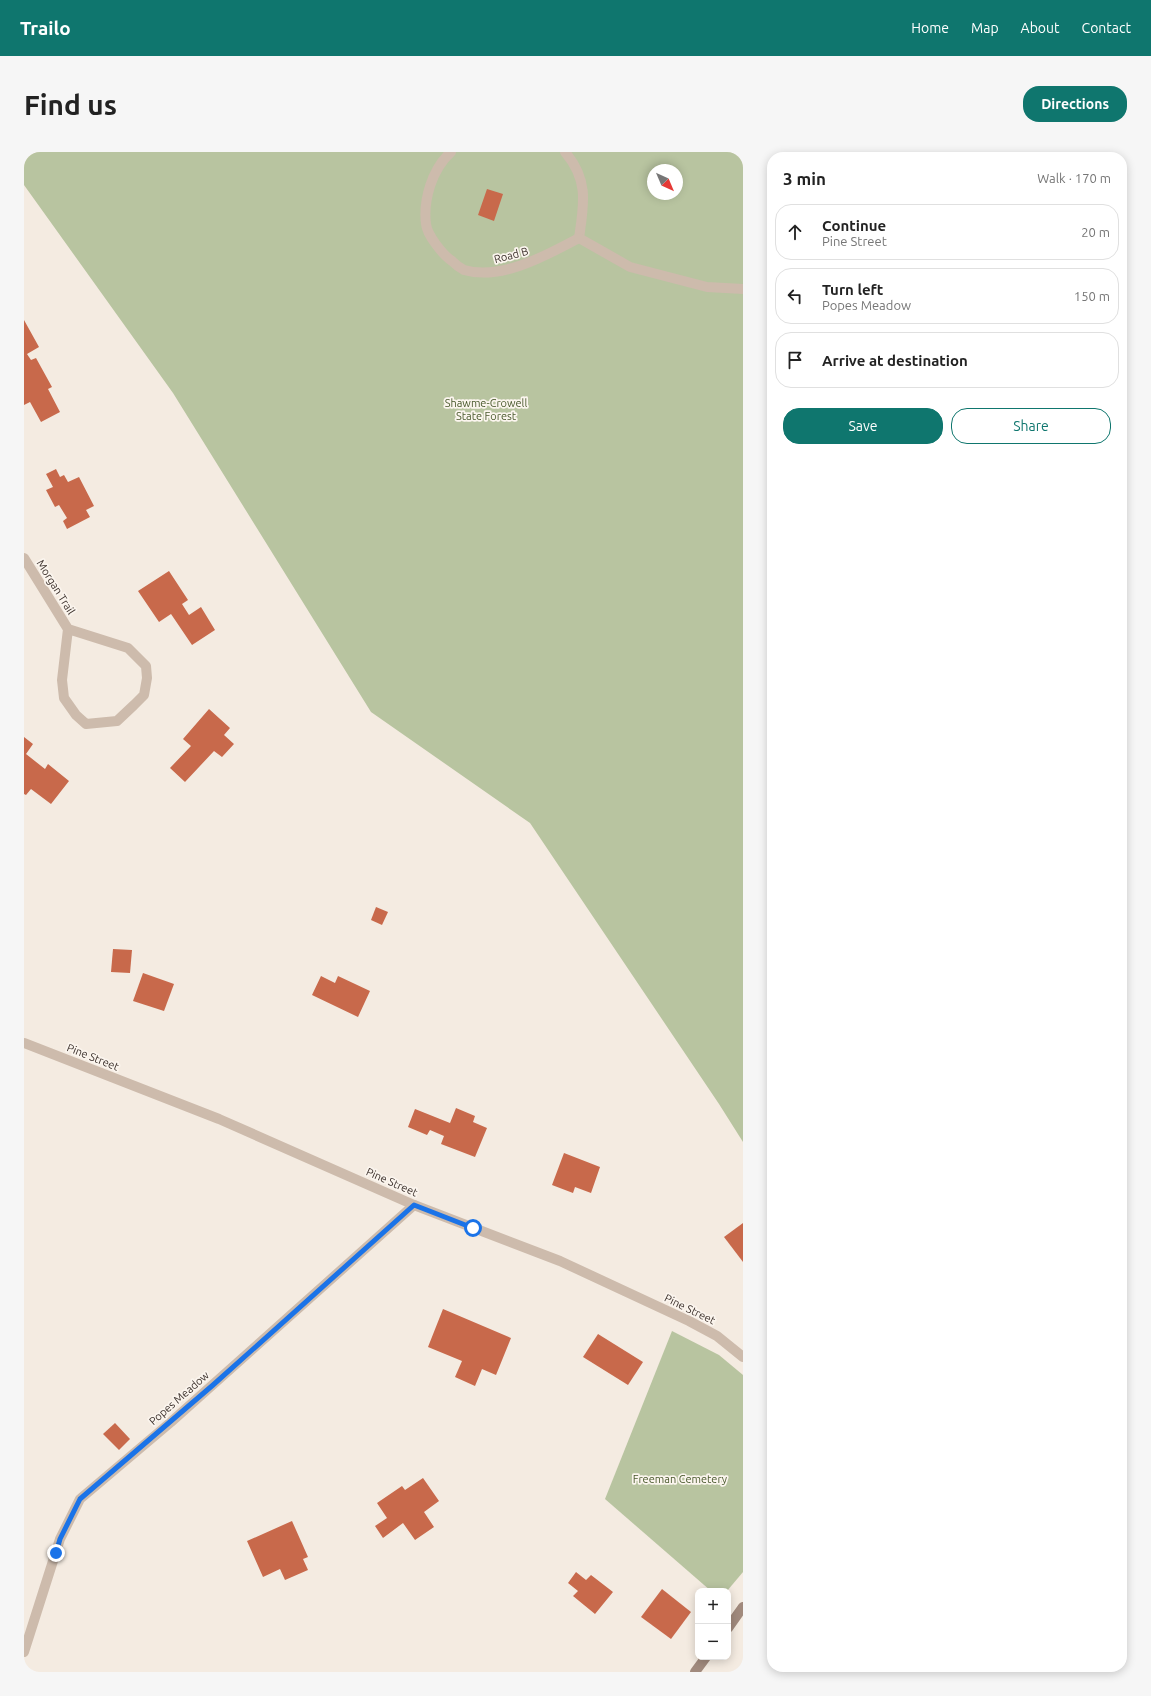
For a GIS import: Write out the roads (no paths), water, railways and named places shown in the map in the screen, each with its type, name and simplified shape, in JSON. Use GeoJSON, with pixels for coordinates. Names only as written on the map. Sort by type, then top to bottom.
{"type":"FeatureCollection","features":[{"type":"Feature","properties":{"kind":"main road"},"geometry":{"type":"LineString","coordinates":[[731,1624],[743,1607]]}},
{"type":"Feature","properties":{"kind":"main road"},"geometry":{"type":"LineString","coordinates":[[696,1672],[704,1660]]}},
{"type":"Feature","properties":{"kind":"street","name":"Road B"},"geometry":{"type":"LineString","coordinates":[[450,152],[443,158],[431,180],[426,206],[426,226],[443,254],[463,270],[492,272],[536,260],[579,238]]}},
{"type":"Feature","properties":{"kind":"street"},"geometry":{"type":"LineString","coordinates":[[565,152],[575,163],[583,184],[583,210],[579,238],[630,267],[707,287],[743,289]]}},
{"type":"Feature","properties":{"kind":"street","name":"Morgan Trail"},"geometry":{"type":"LineString","coordinates":[[24,558],[68,629],[62,680],[64,698],[76,715],[86,724],[117,720],[144,695],[147,678],[146,666],[128,648],[68,629]]}},
{"type":"Feature","properties":{"kind":"street","name":"Pine Street"},"geometry":{"type":"LineString","coordinates":[[24,1043],[219,1119],[414,1205],[574,1268],[689,1321],[717,1336],[743,1356]]}},
{"type":"Feature","properties":{"kind":"street","name":"Popes Meadow"},"geometry":{"type":"LineString","coordinates":[[24,1652],[60,1539],[80,1499],[177,1417],[414,1205]]}},
{"type":"Feature","properties":{"kind":"park label","name":"Shawme-Crowell State Forest"},"geometry":{"type":"Point","coordinates":[486,409]}},
{"type":"Feature","properties":{"kind":"park label","name":"Freeman Cemetery"},"geometry":{"type":"Point","coordinates":[680,1479]}}]}
